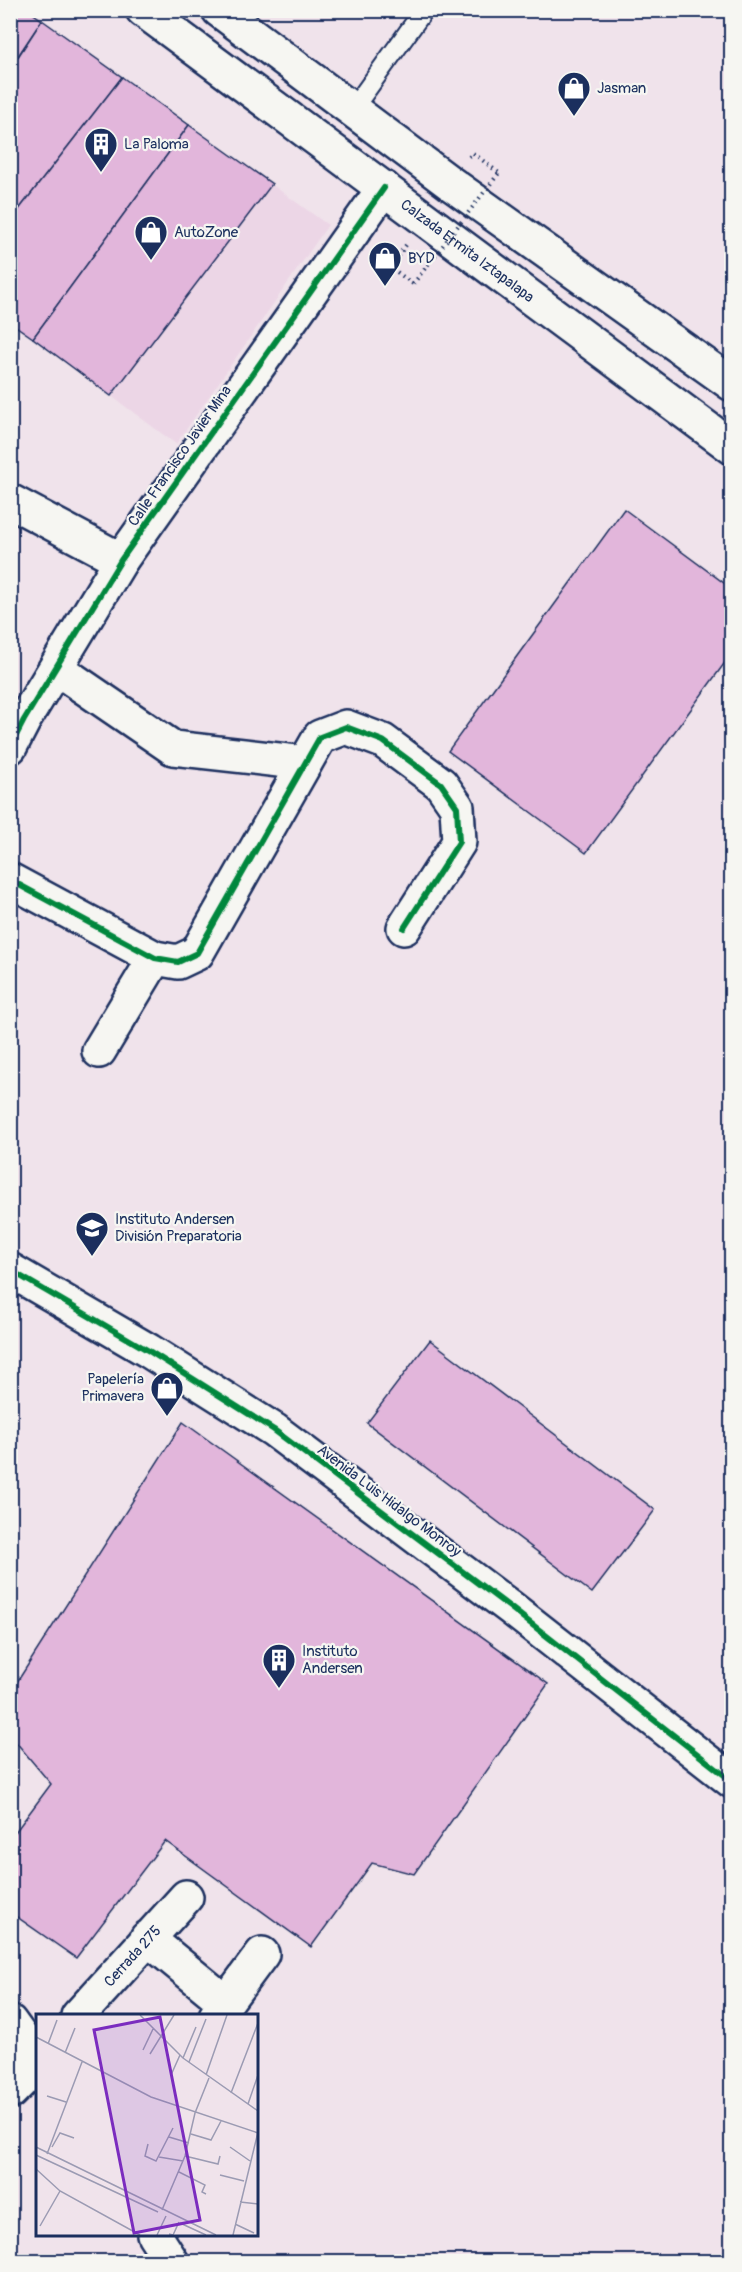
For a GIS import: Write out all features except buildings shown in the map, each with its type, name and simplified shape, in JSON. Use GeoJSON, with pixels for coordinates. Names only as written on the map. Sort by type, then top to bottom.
{"type":"FeatureCollection","features":[{"type":"Feature","properties":{"kind":"street","name":"Calzada Ermita Iztapalapa"},"geometry":{"type":"LineString","coordinates":[[143,10],[732,447]]}},
{"type":"Feature","properties":{"kind":"street"},"geometry":{"type":"LineString","coordinates":[[230,14],[352,110],[450,183],[732,384]]}},
{"type":"Feature","properties":{"kind":"street","name":"Calle Francisco Javier Mina"},"geometry":{"type":"LineString","coordinates":[[15,727],[56,668],[121,560],[384,188]]}},
{"type":"Feature","properties":{"kind":"street"},"geometry":{"type":"LineString","coordinates":[[10,501],[121,560]]}},
{"type":"Feature","properties":{"kind":"street"},"geometry":{"type":"LineString","coordinates":[[56,668],[173,748],[305,763]]}},
{"type":"Feature","properties":{"kind":"street"},"geometry":{"type":"LineString","coordinates":[[10,880],[156,958],[178,962],[197,952],[320,737],[346,727],[383,741],[441,784],[457,807],[459,842],[404,928]]}},
{"type":"Feature","properties":{"kind":"street"},"geometry":{"type":"LineString","coordinates":[[99,1051],[156,958]]}},
{"type":"Feature","properties":{"kind":"street","name":"Avenida Luis Hidalgo Monroy"},"geometry":{"type":"LineString","coordinates":[[10,1270],[148,1351],[274,1430],[511,1608],[732,1781]]}},
{"type":"Feature","properties":{"kind":"street","name":"Cerrada 275"},"geometry":{"type":"LineString","coordinates":[[80,2014],[186,1896]]}},
{"type":"Feature","properties":{"kind":"street"},"geometry":{"type":"LineString","coordinates":[[147,1938],[220,2009],[262,1954]]}},
{"type":"Feature","properties":{"kind":"street"},"geometry":{"type":"LineString","coordinates":[[10,2022],[36,2059]]}},
{"type":"Feature","properties":{"kind":"street"},"geometry":{"type":"LineString","coordinates":[[10,2092],[36,2064]]}},
{"type":"Feature","properties":{"kind":"street"},"geometry":{"type":"LineString","coordinates":[[155,2236],[172,2262]]}},
{"type":"Feature","properties":{"kind":"lane"},"geometry":{"type":"LineString","coordinates":[[352,110],[424,10]]}},
{"type":"Feature","properties":{"kind":"path"},"geometry":{"type":"LineString","coordinates":[[390,267],[413,284],[499,173],[473,153]]}},
{"type":"Feature","properties":{"kind":"shaded area"},"geometry":{"type":"Polygon","coordinates":[[[189,125],[328,225],[176,444],[33,338],[189,125]]]}},
{"type":"Feature","properties":{"kind":"cycle path"},"geometry":{"type":"LineString","coordinates":[[10,747],[121,560],[384,188]]}},
{"type":"Feature","properties":{"kind":"cycle path"},"geometry":{"type":"LineString","coordinates":[[10,880],[155,958],[178,962],[197,953],[320,737],[346,727],[383,741],[441,784],[457,807],[459,842],[404,928]]}},
{"type":"Feature","properties":{"kind":"cycle path"},"geometry":{"type":"LineString","coordinates":[[10,1270],[149,1351],[274,1430],[511,1608],[732,1781]]}},
{"type":"Feature","properties":{"kind":"place","name":"Jasman"},"geometry":{"type":"Point","coordinates":[574,117]}},
{"type":"Feature","properties":{"kind":"place","name":"La Paloma"},"geometry":{"type":"Point","coordinates":[101,173]}},
{"type":"Feature","properties":{"kind":"place","name":"AutoZone"},"geometry":{"type":"Point","coordinates":[151,261]}},
{"type":"Feature","properties":{"kind":"place","name":"BYD"},"geometry":{"type":"Point","coordinates":[385,287]}},
{"type":"Feature","properties":{"kind":"place","name":"Instituto Andersen División Preparatoria"},"geometry":{"type":"Point","coordinates":[92,1257]}},
{"type":"Feature","properties":{"kind":"place","name":"Papelería Primavera"},"geometry":{"type":"Point","coordinates":[167,1417]}},
{"type":"Feature","properties":{"kind":"place","name":"Instituto Andersen"},"geometry":{"type":"Point","coordinates":[279,1689]}}]}
